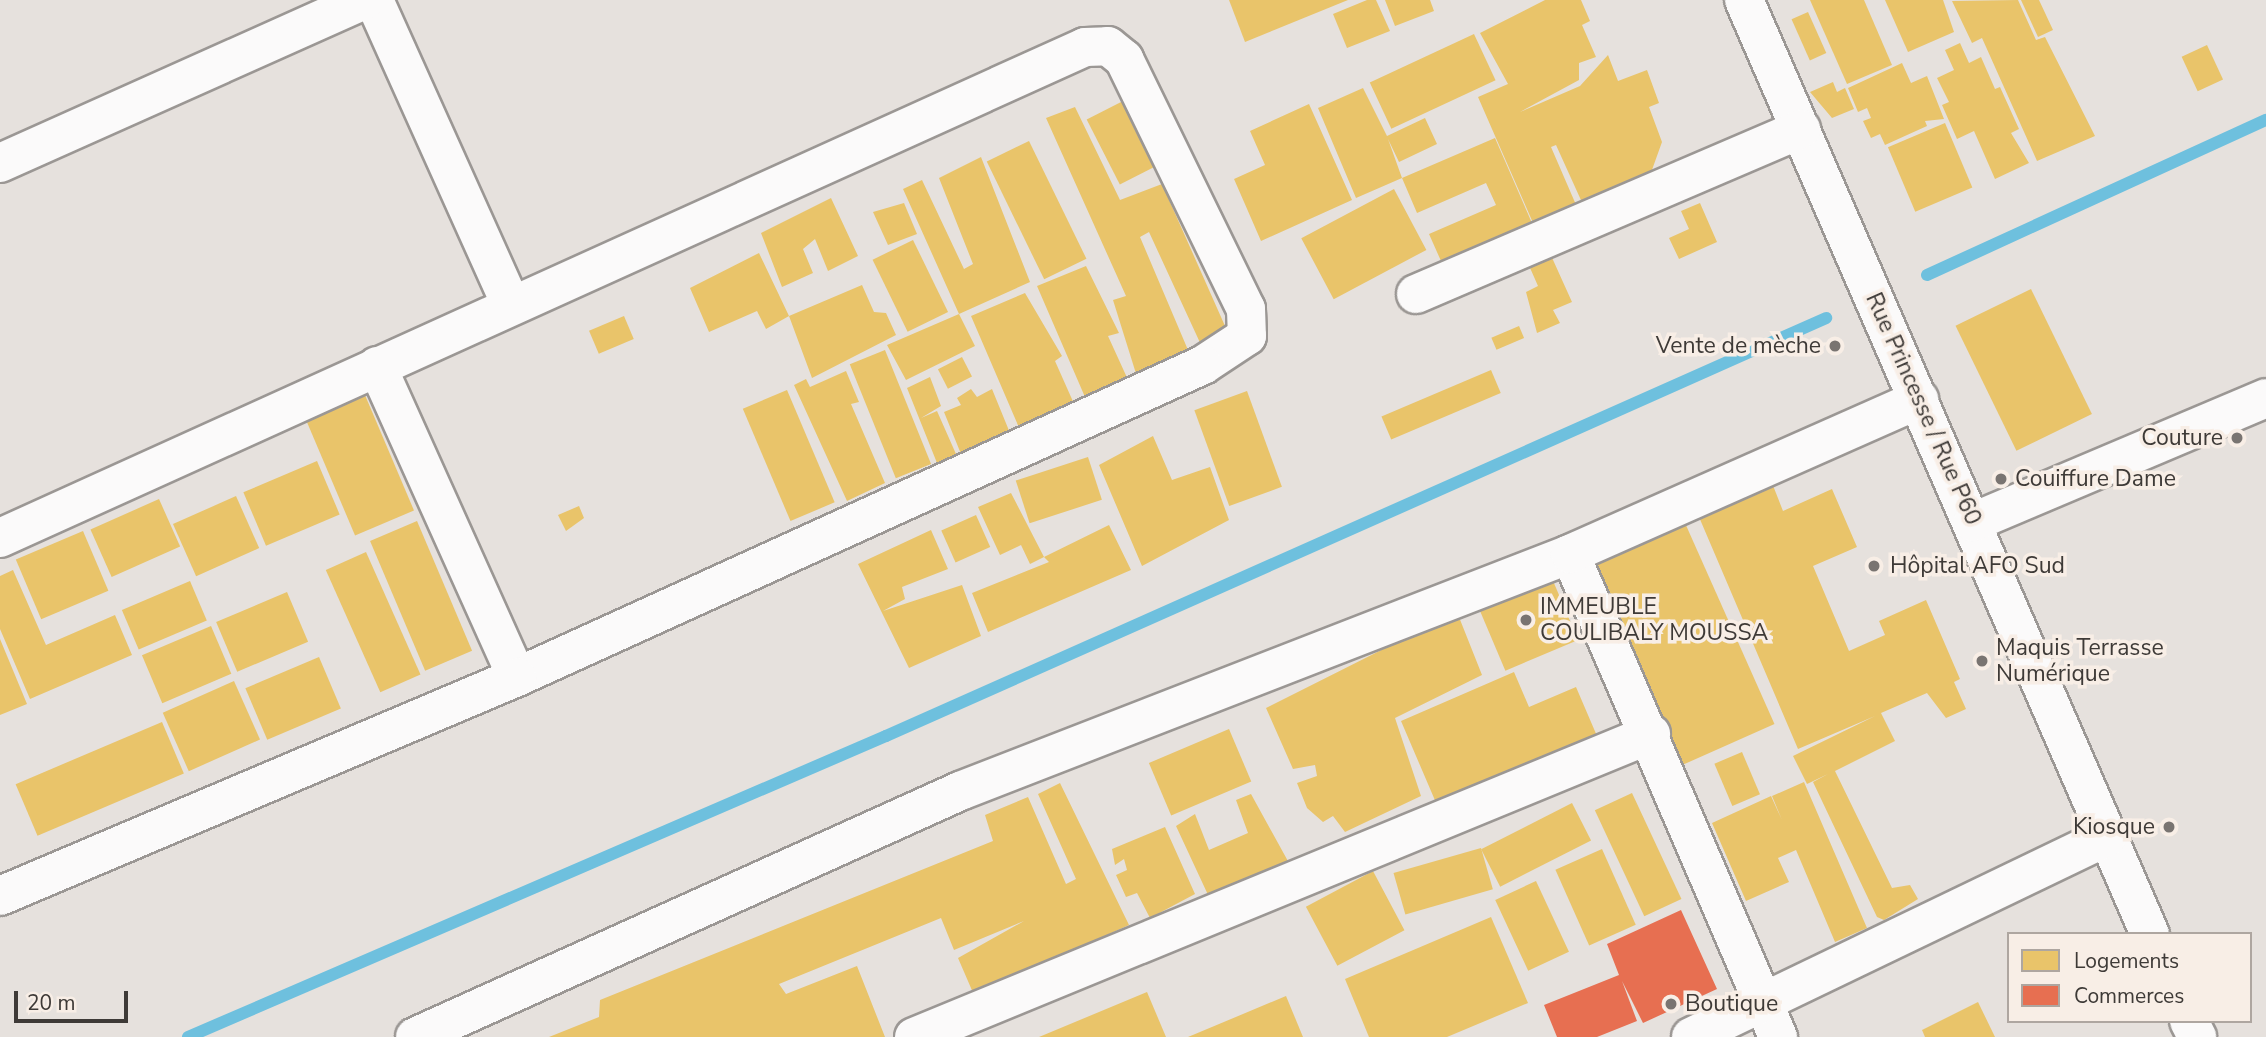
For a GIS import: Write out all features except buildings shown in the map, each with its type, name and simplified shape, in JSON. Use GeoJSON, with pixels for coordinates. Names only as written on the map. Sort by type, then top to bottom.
{"type":"FeatureCollection","features":[{"type":"Feature","properties":{"kind":"street"},"geometry":{"type":"LineString","coordinates":[[0,163],[365,0]]}},
{"type":"Feature","properties":{"kind":"street"},"geometry":{"type":"LineString","coordinates":[[374,0],[511,305]]}},
{"type":"Feature","properties":{"kind":"street","name":"Rue Princesse / Rue P60"},"geometry":{"type":"LineString","coordinates":[[1744,0],[2149,932]]}},
{"type":"Feature","properties":{"kind":"street"},"geometry":{"type":"LineString","coordinates":[[0,538],[1085,47],[1108,46],[1124,59],[1246,309],[1247,336],[1203,365],[517,677],[0,896]]}},
{"type":"Feature","properties":{"kind":"street"},"geometry":{"type":"LineString","coordinates":[[1416,294],[1801,128]]}},
{"type":"Feature","properties":{"kind":"street"},"geometry":{"type":"LineString","coordinates":[[377,366],[517,677]]}},
{"type":"Feature","properties":{"kind":"street"},"geometry":{"type":"LineString","coordinates":[[1973,522],[2266,398]]}},
{"type":"Feature","properties":{"kind":"street"},"geometry":{"type":"LineString","coordinates":[[415,1037],[960,791],[1570,554],[1919,399]]}},
{"type":"Feature","properties":{"kind":"street"},"geometry":{"type":"LineString","coordinates":[[1570,554],[1651,734],[1770,1021]]}},
{"type":"Feature","properties":{"kind":"street"},"geometry":{"type":"LineString","coordinates":[[914,1037],[1651,734]]}},
{"type":"Feature","properties":{"kind":"street"},"geometry":{"type":"LineString","coordinates":[[1691,1037],[1770,1021],[2106,837]]}},
{"type":"Feature","properties":{"kind":"waterway"},"geometry":{"type":"LineString","coordinates":[[1927,275],[2266,120]]}},
{"type":"Feature","properties":{"kind":"waterway"},"geometry":{"type":"LineString","coordinates":[[188,1037],[886,736],[1826,318]]}},
{"type":"Feature","properties":{"kind":"place","name":"Vente de mèche"},"geometry":{"type":"Point","coordinates":[1835,346]}},
{"type":"Feature","properties":{"kind":"place","name":"Couture"},"geometry":{"type":"Point","coordinates":[2237,438]}},
{"type":"Feature","properties":{"kind":"place","name":"Couiffure Dame"},"geometry":{"type":"Point","coordinates":[2001,479]}},
{"type":"Feature","properties":{"kind":"place","name":"Hôpital AFO Sud"},"geometry":{"type":"Point","coordinates":[1874,566]}},
{"type":"Feature","properties":{"kind":"place","name":"IMMEUBLE COULIBALY MOUSSA"},"geometry":{"type":"Point","coordinates":[1526,620]}},
{"type":"Feature","properties":{"kind":"place","name":"Maquis Terrasse Numérique"},"geometry":{"type":"Point","coordinates":[1982,661]}},
{"type":"Feature","properties":{"kind":"place","name":"Kiosque"},"geometry":{"type":"Point","coordinates":[2169,827]}},
{"type":"Feature","properties":{"kind":"place","name":"Boutique"},"geometry":{"type":"Point","coordinates":[1671,1004]}}]}
